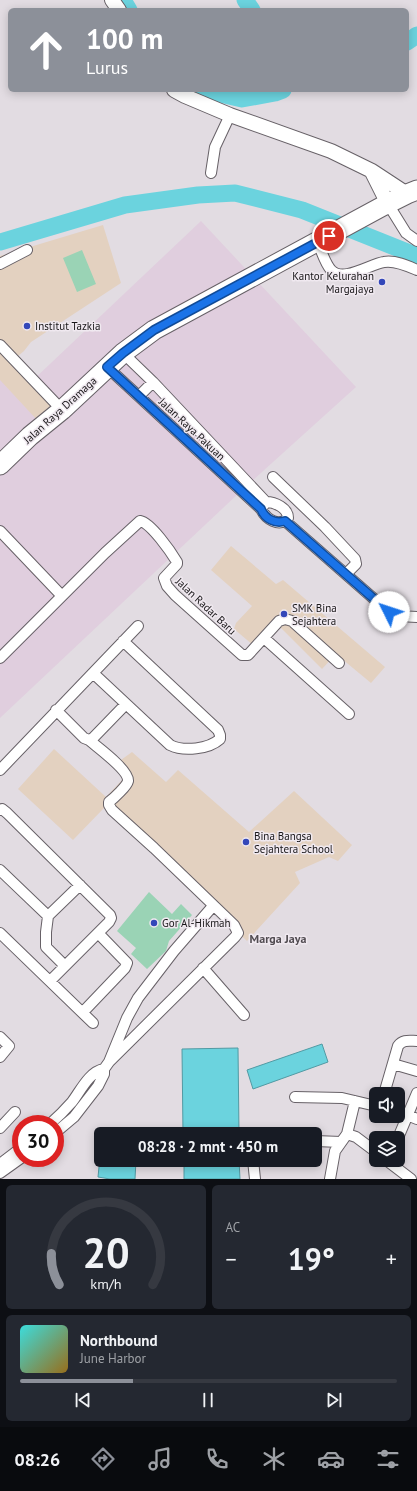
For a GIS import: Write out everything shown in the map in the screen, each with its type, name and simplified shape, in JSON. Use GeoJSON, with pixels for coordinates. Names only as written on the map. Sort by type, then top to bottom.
{"type":"FeatureCollection","features":[{"type":"Feature","properties":{"kind":"highway","name":"Jalan Raya Dramaga"},"geometry":{"type":"LineString","coordinates":[[0,465],[30,436],[62,410],[107,367],[154,330],[385,205],[412,192]]}},
{"type":"Feature","properties":{"kind":"street"},"geometry":{"type":"LineString","coordinates":[[178,92],[230,115],[331,151],[412,192]]}},
{"type":"Feature","properties":{"kind":"street"},"geometry":{"type":"LineString","coordinates":[[211,173],[215,147],[230,115]]}},
{"type":"Feature","properties":{"kind":"street"},"geometry":{"type":"LineString","coordinates":[[372,171],[385,205],[406,233],[417,241]]}},
{"type":"Feature","properties":{"kind":"street"},"geometry":{"type":"LineString","coordinates":[[323,239],[327,264],[335,273],[343,275],[351,274],[385,261],[400,263],[417,270]]}},
{"type":"Feature","properties":{"kind":"street"},"geometry":{"type":"LineString","coordinates":[[0,264],[27,250]]}},
{"type":"Feature","properties":{"kind":"street"},"geometry":{"type":"LineString","coordinates":[[0,345],[62,410]]}},
{"type":"Feature","properties":{"kind":"street","name":"Jalan Raya Pakuan"},"geometry":{"type":"LineString","coordinates":[[123,353],[153,382],[263,505]]}},
{"type":"Feature","properties":{"kind":"street","name":"Jalan Raya Pakuan"},"geometry":{"type":"LineString","coordinates":[[107,367],[263,505]]}},
{"type":"Feature","properties":{"kind":"street"},"geometry":{"type":"LineString","coordinates":[[139,396],[153,382]]}},
{"type":"Feature","properties":{"kind":"street"},"geometry":{"type":"LineString","coordinates":[[273,477],[355,558],[356,564],[346,574]]}},
{"type":"Feature","properties":{"kind":"street"},"geometry":{"type":"LineString","coordinates":[[287,520],[280,523],[271,520],[263,505],[276,504],[280,506],[287,512],[287,520],[299,535],[389,612],[399,616],[417,617]]}},
{"type":"Feature","properties":{"kind":"street","name":"Jalan Radar Baru"},"geometry":{"type":"LineString","coordinates":[[0,658],[138,521],[142,521],[166,544],[176,562],[164,578],[167,586],[175,595],[242,655],[248,655],[279,621],[289,619],[339,663]]}},
{"type":"Feature","properties":{"kind":"street"},"geometry":{"type":"LineString","coordinates":[[0,531],[62,596]]}},
{"type":"Feature","properties":{"kind":"street"},"geometry":{"type":"LineString","coordinates":[[0,770],[138,626]]}},
{"type":"Feature","properties":{"kind":"street"},"geometry":{"type":"LineString","coordinates":[[264,638],[349,714]]}},
{"type":"Feature","properties":{"kind":"street"},"geometry":{"type":"LineString","coordinates":[[93,672],[173,747],[184,748],[207,746],[218,741],[221,737],[218,730],[123,642]]}},
{"type":"Feature","properties":{"kind":"street"},"geometry":{"type":"LineString","coordinates":[[89,740],[93,738],[126,704]]}},
{"type":"Feature","properties":{"kind":"street"},"geometry":{"type":"LineString","coordinates":[[56,710],[84,738],[89,740],[127,775],[128,781],[109,802],[112,810],[234,925],[238,933],[106,1065],[92,1075],[68,1106],[59,1115]]}},
{"type":"Feature","properties":{"kind":"street"},"geometry":{"type":"LineString","coordinates":[[0,810],[4,810],[112,918],[50,981]]}},
{"type":"Feature","properties":{"kind":"street"},"geometry":{"type":"LineString","coordinates":[[0,870],[48,916]]}},
{"type":"Feature","properties":{"kind":"street"},"geometry":{"type":"LineString","coordinates":[[65,966],[46,947],[48,916],[80,885]]}},
{"type":"Feature","properties":{"kind":"street"},"geometry":{"type":"LineString","coordinates":[[64,1125],[74,1117],[87,1102],[102,1079],[106,1065],[127,1018],[138,998],[174,951],[213,906]]}},
{"type":"Feature","properties":{"kind":"street"},"geometry":{"type":"LineString","coordinates":[[0,933],[93,1023]]}},
{"type":"Feature","properties":{"kind":"street"},"geometry":{"type":"LineString","coordinates":[[83,1012],[125,968],[127,963],[98,933]]}},
{"type":"Feature","properties":{"kind":"street"},"geometry":{"type":"LineString","coordinates":[[203,968],[244,1015]]}},
{"type":"Feature","properties":{"kind":"street"},"geometry":{"type":"LineString","coordinates":[[0,1037],[9,1046],[0,1057]]}},
{"type":"Feature","properties":{"kind":"street"},"geometry":{"type":"LineString","coordinates":[[386,1087],[398,1046],[401,1042],[417,1041]]}},
{"type":"Feature","properties":{"kind":"street"},"geometry":{"type":"LineString","coordinates":[[393,1064],[417,1071]]}},
{"type":"Feature","properties":{"kind":"street"},"geometry":{"type":"LineString","coordinates":[[401,1131],[417,1093]]}},
{"type":"Feature","properties":{"kind":"street"},"geometry":{"type":"LineString","coordinates":[[295,1097],[342,1098],[369,1104]]}},
{"type":"Feature","properties":{"kind":"street"},"geometry":{"type":"LineString","coordinates":[[330,1179],[335,1152],[344,1138],[355,1101]]}},
{"type":"Feature","properties":{"kind":"street"},"geometry":{"type":"LineString","coordinates":[[0,1128],[15,1112]]}},
{"type":"Feature","properties":{"kind":"street"},"geometry":{"type":"LineString","coordinates":[[407,1115],[417,1119]]}},
{"type":"Feature","properties":{"kind":"street"},"geometry":{"type":"LineString","coordinates":[[322,1140],[356,1137],[369,1147]]}},
{"type":"Feature","properties":{"kind":"street"},"geometry":{"type":"LineString","coordinates":[[0,1164],[12,1155]]}},
{"type":"Feature","properties":{"kind":"street"},"geometry":{"type":"LineString","coordinates":[[0,1174],[12,1165]]}},
{"type":"Feature","properties":{"kind":"street"},"geometry":{"type":"LineString","coordinates":[[254,1167],[255,1179]]}},
{"type":"Feature","properties":{"kind":"street"},"geometry":{"type":"LineString","coordinates":[[395,1167],[411,1179]]}},
{"type":"Feature","properties":{"kind":"shaded area"},"geometry":{"type":"Polygon","coordinates":[[[201,221],[356,387],[240,492],[0,718],[0,348],[32,381],[201,221]]]}},
{"type":"Feature","properties":{"kind":"shaded area","name":"Institut Tazkia"},"geometry":{"type":"Polygon","coordinates":[[[103,225],[121,283],[31,342],[24,351],[11,362],[53,406],[38,421],[0,380],[0,256],[103,225]]]}},
{"type":"Feature","properties":{"kind":"shaded area","name":"SMK Bina Sejahtera"},"geometry":{"type":"Polygon","coordinates":[[[231,546],[276,584],[283,580],[385,667],[371,683],[336,654],[322,669],[279,626],[253,645],[234,629],[236,623],[252,606],[211,570],[231,546]]]}},
{"type":"Feature","properties":{"kind":"shaded area","name":"Bina Bangsa Sejahtera School"},"geometry":{"type":"Polygon","coordinates":[[[54,749],[106,797],[123,779],[114,765],[132,752],[166,782],[178,770],[249,832],[294,791],[352,845],[338,861],[329,857],[295,872],[300,883],[247,941],[105,807],[73,840],[18,789],[54,749]]]}},
{"type":"Feature","properties":{"kind":"green space"},"geometry":{"type":"Polygon","coordinates":[[[82,250],[96,284],[77,292],[63,258],[82,250]]]}},
{"type":"Feature","properties":{"kind":"green space","name":"Gor Al-Hikmah"},"geometry":{"type":"Polygon","coordinates":[[[149,892],[172,914],[181,904],[192,915],[169,941],[166,951],[147,969],[131,954],[136,948],[117,931],[149,892]]]}},
{"type":"Feature","properties":{"kind":"water"},"geometry":{"type":"Polygon","coordinates":[[[322,1044],[328,1062],[253,1089],[247,1070],[322,1044]]]}},
{"type":"Feature","properties":{"kind":"water"},"geometry":{"type":"Polygon","coordinates":[[[238,1048],[239,1127],[183,1127],[182,1049],[238,1048]]]}},
{"type":"Feature","properties":{"kind":"water"},"geometry":{"type":"Polygon","coordinates":[[[99,1167],[136,1167],[135,1179],[110,1179],[98,1177],[99,1167]]]}},
{"type":"Feature","properties":{"kind":"water"},"geometry":{"type":"Polygon","coordinates":[[[184,1167],[239,1167],[240,1179],[184,1179],[184,1167]]]}},
{"type":"Feature","properties":{"kind":"waterway"},"geometry":{"type":"LineString","coordinates":[[123,0],[128,8]]}},
{"type":"Feature","properties":{"kind":"waterway"},"geometry":{"type":"LineString","coordinates":[[245,0],[251,8]]}},
{"type":"Feature","properties":{"kind":"waterway"},"geometry":{"type":"LineString","coordinates":[[409,41],[417,35]]}},
{"type":"Feature","properties":{"kind":"waterway"},"geometry":{"type":"LineString","coordinates":[[212,92],[242,99],[278,92]]}},
{"type":"Feature","properties":{"kind":"waterway"},"geometry":{"type":"LineString","coordinates":[[0,242],[125,205],[198,195],[235,193],[302,210],[417,256]]}},
{"type":"Feature","properties":{"kind":"place","name":"Kantor Kelurahan Margajaya"},"geometry":{"type":"Point","coordinates":[382,282]}},
{"type":"Feature","properties":{"kind":"place","name":"Institut Tazkia"},"geometry":{"type":"Point","coordinates":[27,326]}},
{"type":"Feature","properties":{"kind":"place","name":"SMK Bina Sejahtera"},"geometry":{"type":"Point","coordinates":[284,614]}},
{"type":"Feature","properties":{"kind":"place","name":"Bina Bangsa Sejahtera School"},"geometry":{"type":"Point","coordinates":[246,842]}},
{"type":"Feature","properties":{"kind":"place","name":"Gor Al-Hikmah"},"geometry":{"type":"Point","coordinates":[154,923]}},
{"type":"Feature","properties":{"kind":"district","name":"Marga Jaya"},"geometry":{"type":"Point","coordinates":[278,939]}},
{"type":"Feature","properties":{"kind":"route"},"geometry":{"type":"LineString","coordinates":[[329,236],[154,330],[107,367],[261,509],[263,514],[275,522],[280,523],[285,521],[299,535],[389,612]]}}]}
